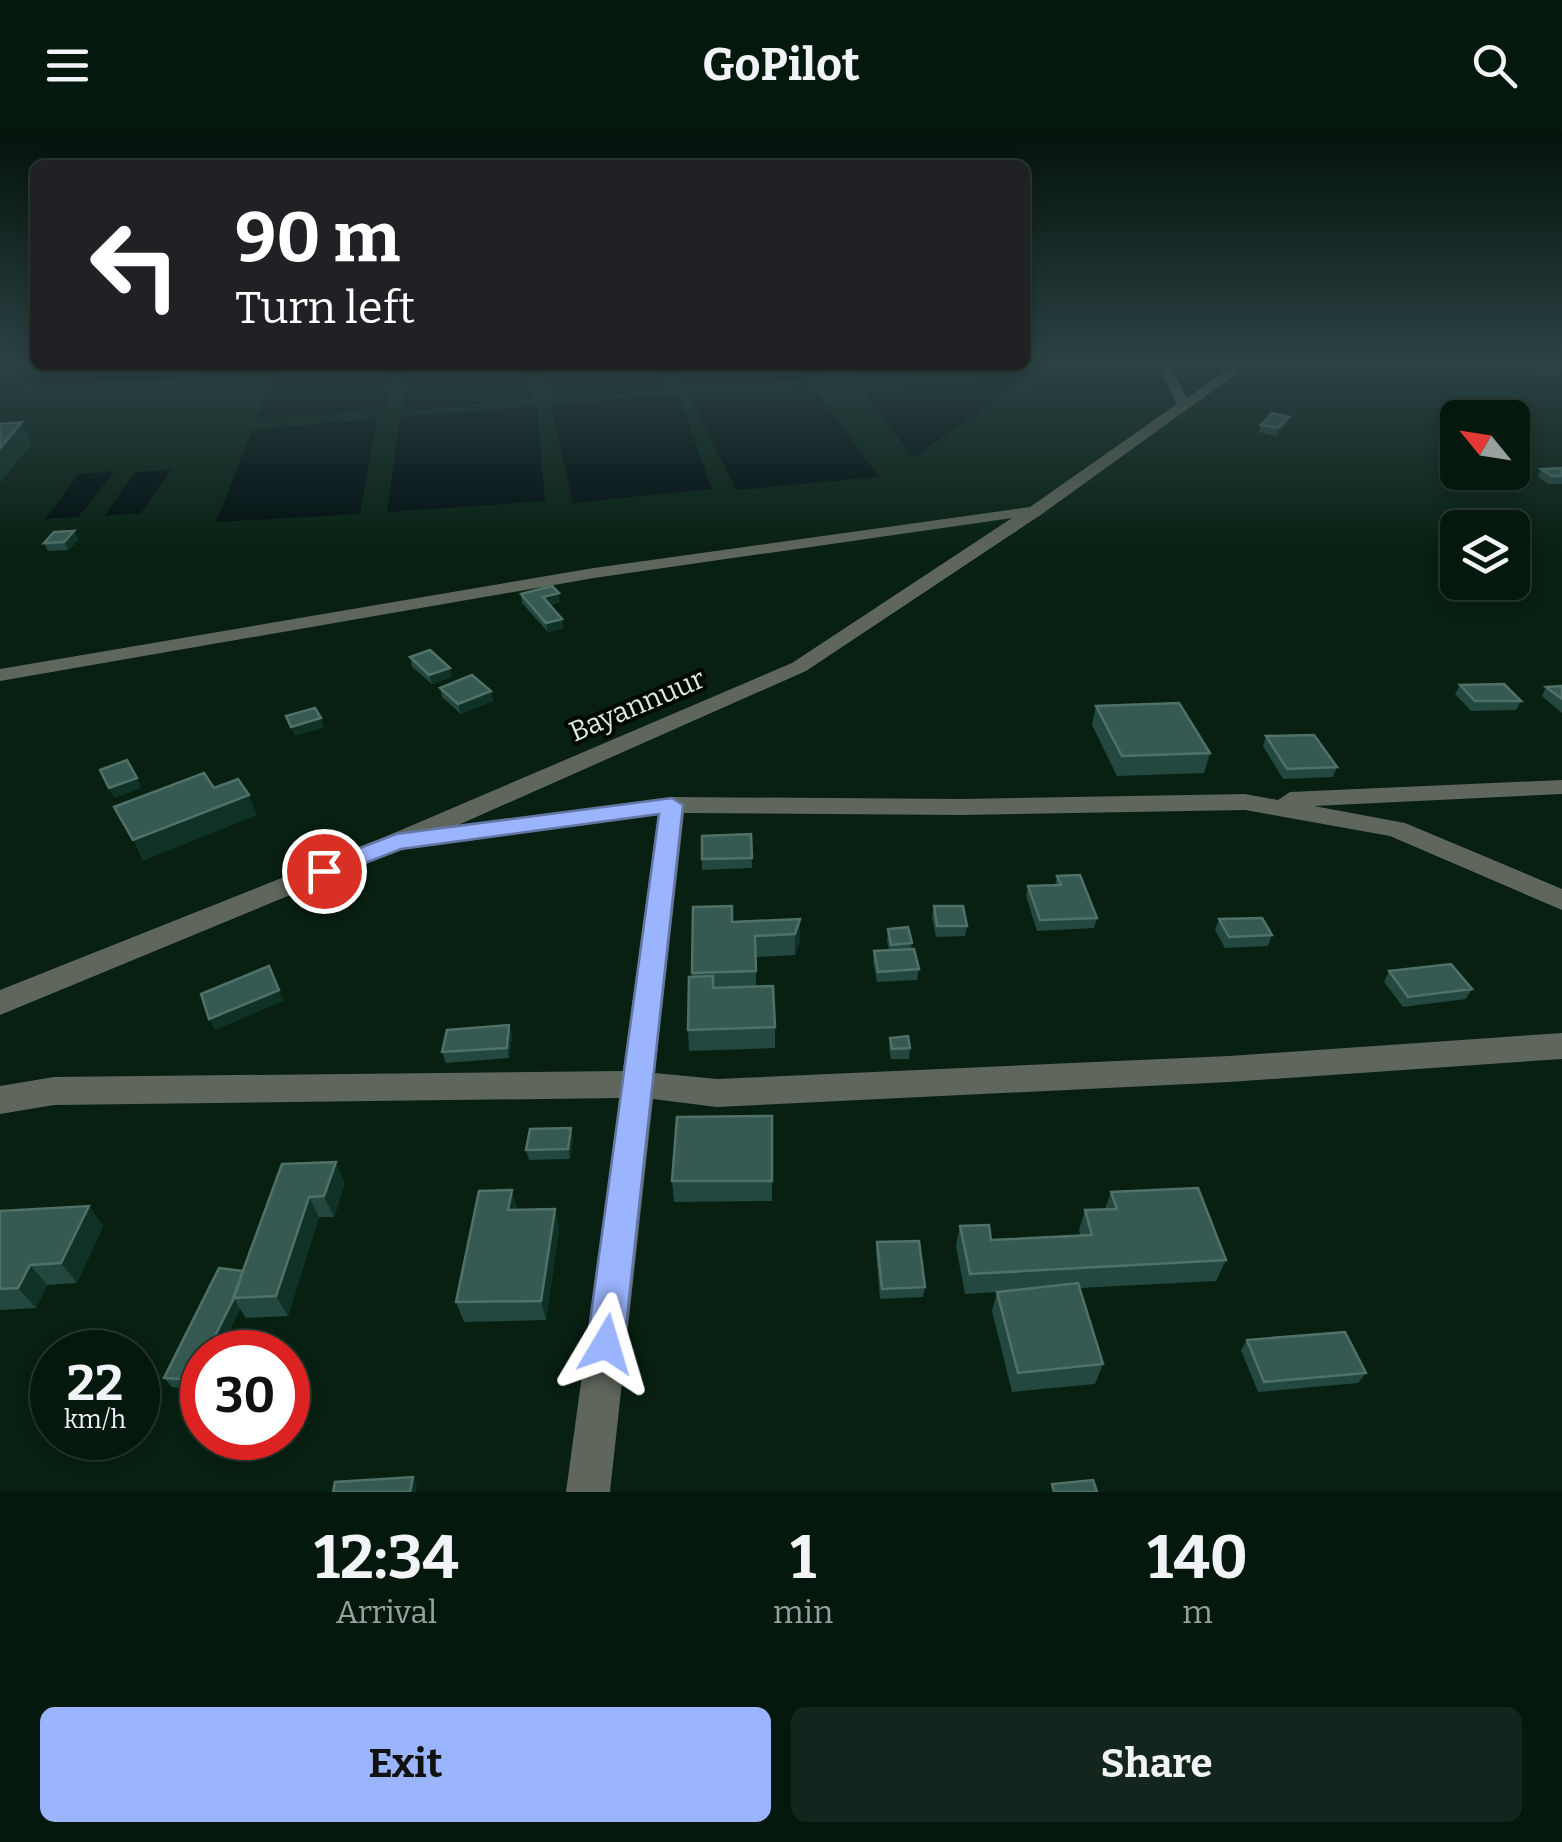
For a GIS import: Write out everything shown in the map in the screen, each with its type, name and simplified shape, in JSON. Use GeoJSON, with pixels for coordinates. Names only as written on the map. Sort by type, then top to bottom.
{"type":"FeatureCollection","features":[{"type":"Feature","properties":{"kind":"street","name":"Bayannuur"},"geometry":{"type":"LineString","coordinates":[[0,1003],[396,842],[799,667],[1154,428]]}},
{"type":"Feature","properties":{"kind":"street"},"geometry":{"type":"LineString","coordinates":[[0,675],[594,573],[1036,510]]}},
{"type":"Feature","properties":{"kind":"street"},"geometry":{"type":"LineString","coordinates":[[396,842],[672,805],[962,808],[1245,802],[1562,787]]}},
{"type":"Feature","properties":{"kind":"street"},"geometry":{"type":"LineString","coordinates":[[1245,802],[1396,830],[1562,900]]}},
{"type":"Feature","properties":{"kind":"street"},"geometry":{"type":"LineString","coordinates":[[588,1492],[672,805]]}},
{"type":"Feature","properties":{"kind":"street"},"geometry":{"type":"LineString","coordinates":[[0,1100],[54,1091],[636,1084],[717,1093],[1229,1069],[1562,1046]]}},
{"type":"Feature","properties":{"kind":"shaded area"},"geometry":{"type":"Polygon","coordinates":[[[375,428],[360,514],[216,522],[252,430],[375,428]]]}},
{"type":"Feature","properties":{"kind":"shaded area"},"geometry":{"type":"Polygon","coordinates":[[[399,428],[539,428],[545,501],[387,512],[399,428]]]}},
{"type":"Feature","properties":{"kind":"shaded area"},"geometry":{"type":"Polygon","coordinates":[[[556,428],[690,428],[712,489],[573,503],[556,428]]]}},
{"type":"Feature","properties":{"kind":"shaded area"},"geometry":{"type":"Polygon","coordinates":[[[705,428],[842,428],[879,477],[736,490],[705,428]]]}},
{"type":"Feature","properties":{"kind":"shaded area"},"geometry":{"type":"Polygon","coordinates":[[[891,428],[956,428],[913,458],[891,428]]]}},
{"type":"Feature","properties":{"kind":"shaded area"},"geometry":{"type":"Polygon","coordinates":[[[171,470],[141,513],[104,516],[135,472],[171,470]]]}},
{"type":"Feature","properties":{"kind":"shaded area"},"geometry":{"type":"Polygon","coordinates":[[[115,471],[78,517],[45,519],[79,474],[115,471]]]}},
{"type":"Feature","properties":{"kind":"building"},"geometry":{"type":"Polygon","coordinates":[[[0,428],[17,428],[0,448],[0,428]]]}},
{"type":"Feature","properties":{"kind":"building"},"geometry":{"type":"Polygon","coordinates":[[[1562,468],[1562,476],[1552,476],[1541,469],[1562,468]]]}},
{"type":"Feature","properties":{"kind":"building"},"geometry":{"type":"Polygon","coordinates":[[[74,531],[64,542],[44,543],[54,532],[74,531]]]}},
{"type":"Feature","properties":{"kind":"building"},"geometry":{"type":"Polygon","coordinates":[[[552,586],[559,593],[543,597],[562,619],[546,623],[521,594],[552,586]]]}},
{"type":"Feature","properties":{"kind":"building"},"geometry":{"type":"Polygon","coordinates":[[[430,650],[450,668],[429,675],[410,657],[430,650]]]}},
{"type":"Feature","properties":{"kind":"building"},"geometry":{"type":"Polygon","coordinates":[[[472,675],[491,691],[458,704],[440,688],[472,675]]]}},
{"type":"Feature","properties":{"kind":"building"},"geometry":{"type":"Polygon","coordinates":[[[1504,684],[1521,701],[1475,701],[1460,685],[1504,684]]]}},
{"type":"Feature","properties":{"kind":"building"},"geometry":{"type":"Polygon","coordinates":[[[1562,686],[1562,699],[1546,687],[1562,686]]]}},
{"type":"Feature","properties":{"kind":"building"},"geometry":{"type":"Polygon","coordinates":[[[1179,703],[1210,753],[1122,756],[1096,706],[1179,703]]]}},
{"type":"Feature","properties":{"kind":"building"},"geometry":{"type":"Polygon","coordinates":[[[315,708],[321,718],[291,727],[286,716],[315,708]]]}},
{"type":"Feature","properties":{"kind":"building"},"geometry":{"type":"Polygon","coordinates":[[[1314,735],[1337,767],[1287,769],[1266,736],[1314,735]]]}},
{"type":"Feature","properties":{"kind":"building"},"geometry":{"type":"Polygon","coordinates":[[[127,760],[137,778],[109,788],[100,770],[127,760]]]}},
{"type":"Feature","properties":{"kind":"building"},"geometry":{"type":"Polygon","coordinates":[[[204,773],[214,788],[238,779],[249,795],[133,840],[114,807],[204,773]]]}},
{"type":"Feature","properties":{"kind":"building"},"geometry":{"type":"Polygon","coordinates":[[[751,834],[752,858],[702,859],[702,836],[751,834]]]}},
{"type":"Feature","properties":{"kind":"building"},"geometry":{"type":"Polygon","coordinates":[[[1080,875],[1097,918],[1040,920],[1028,886],[1061,885],[1057,876],[1080,875]]]}},
{"type":"Feature","properties":{"kind":"building"},"geometry":{"type":"Polygon","coordinates":[[[732,906],[732,922],[800,919],[795,934],[755,936],[756,971],[692,973],[693,907],[732,906]]]}},
{"type":"Feature","properties":{"kind":"building"},"geometry":{"type":"Polygon","coordinates":[[[934,906],[963,906],[967,926],[937,926],[934,906]]]}},
{"type":"Feature","properties":{"kind":"building"},"geometry":{"type":"Polygon","coordinates":[[[1262,918],[1272,935],[1229,937],[1219,919],[1262,918]]]}},
{"type":"Feature","properties":{"kind":"building"},"geometry":{"type":"Polygon","coordinates":[[[908,927],[912,943],[891,945],[888,929],[908,927]]]}},
{"type":"Feature","properties":{"kind":"building"},"geometry":{"type":"Polygon","coordinates":[[[914,949],[919,969],[878,972],[874,951],[914,949]]]}},
{"type":"Feature","properties":{"kind":"building"},"geometry":{"type":"Polygon","coordinates":[[[1451,964],[1472,989],[1408,997],[1389,971],[1451,964]]]}},
{"type":"Feature","properties":{"kind":"building"},"geometry":{"type":"Polygon","coordinates":[[[269,966],[279,990],[209,1019],[201,994],[269,966]]]}},
{"type":"Feature","properties":{"kind":"building"},"geometry":{"type":"Polygon","coordinates":[[[713,976],[713,988],[773,986],[775,1027],[688,1030],[689,977],[713,976]]]}},
{"type":"Feature","properties":{"kind":"building"},"geometry":{"type":"Polygon","coordinates":[[[509,1025],[507,1048],[442,1052],[447,1030],[509,1025]]]}},
{"type":"Feature","properties":{"kind":"building"},"geometry":{"type":"Polygon","coordinates":[[[908,1036],[910,1048],[892,1049],[890,1038],[908,1036]]]}},
{"type":"Feature","properties":{"kind":"building"},"geometry":{"type":"Polygon","coordinates":[[[772,1116],[772,1181],[672,1181],[677,1117],[772,1116]]]}},
{"type":"Feature","properties":{"kind":"building"},"geometry":{"type":"Polygon","coordinates":[[[571,1128],[568,1149],[526,1150],[530,1129],[571,1128]]]}},
{"type":"Feature","properties":{"kind":"building"},"geometry":{"type":"Polygon","coordinates":[[[336,1162],[324,1196],[309,1197],[276,1296],[233,1298],[282,1164],[336,1162]]]}},
{"type":"Feature","properties":{"kind":"building"},"geometry":{"type":"Polygon","coordinates":[[[1198,1188],[1226,1260],[970,1274],[960,1226],[989,1225],[991,1240],[1092,1235],[1085,1210],[1117,1209],[1111,1192],[1198,1188]]]}},
{"type":"Feature","properties":{"kind":"building"},"geometry":{"type":"Polygon","coordinates":[[[512,1190],[508,1210],[555,1209],[541,1301],[456,1302],[479,1191],[512,1190]]]}},
{"type":"Feature","properties":{"kind":"building"},"geometry":{"type":"Polygon","coordinates":[[[89,1206],[61,1263],[30,1265],[18,1288],[0,1289],[0,1211],[89,1206]]]}},
{"type":"Feature","properties":{"kind":"building"},"geometry":{"type":"Polygon","coordinates":[[[919,1241],[925,1287],[882,1289],[877,1242],[919,1241]]]}},
{"type":"Feature","properties":{"kind":"building"},"geometry":{"type":"Polygon","coordinates":[[[219,1268],[243,1271],[218,1330],[188,1330],[219,1268]]]}},
{"type":"Feature","properties":{"kind":"building"},"geometry":{"type":"Polygon","coordinates":[[[1078,1283],[1103,1364],[1018,1373],[997,1292],[1078,1283]]]}},
{"type":"Feature","properties":{"kind":"building"},"geometry":{"type":"Polygon","coordinates":[[[1345,1332],[1366,1373],[1264,1382],[1247,1340],[1345,1332]]]}},
{"type":"Feature","properties":{"kind":"building"},"geometry":{"type":"Polygon","coordinates":[[[180,1346],[180,1379],[164,1378],[180,1346]]]}},
{"type":"Feature","properties":{"kind":"building"},"geometry":{"type":"Polygon","coordinates":[[[413,1477],[410,1492],[333,1492],[335,1482],[413,1477]]]}},
{"type":"Feature","properties":{"kind":"building"},"geometry":{"type":"Polygon","coordinates":[[[1093,1480],[1097,1492],[1054,1492],[1052,1484],[1093,1480]]]}},
{"type":"Feature","properties":{"kind":"route"},"geometry":{"type":"LineString","coordinates":[[324,871],[396,842],[672,805],[606,1344]]}}]}
